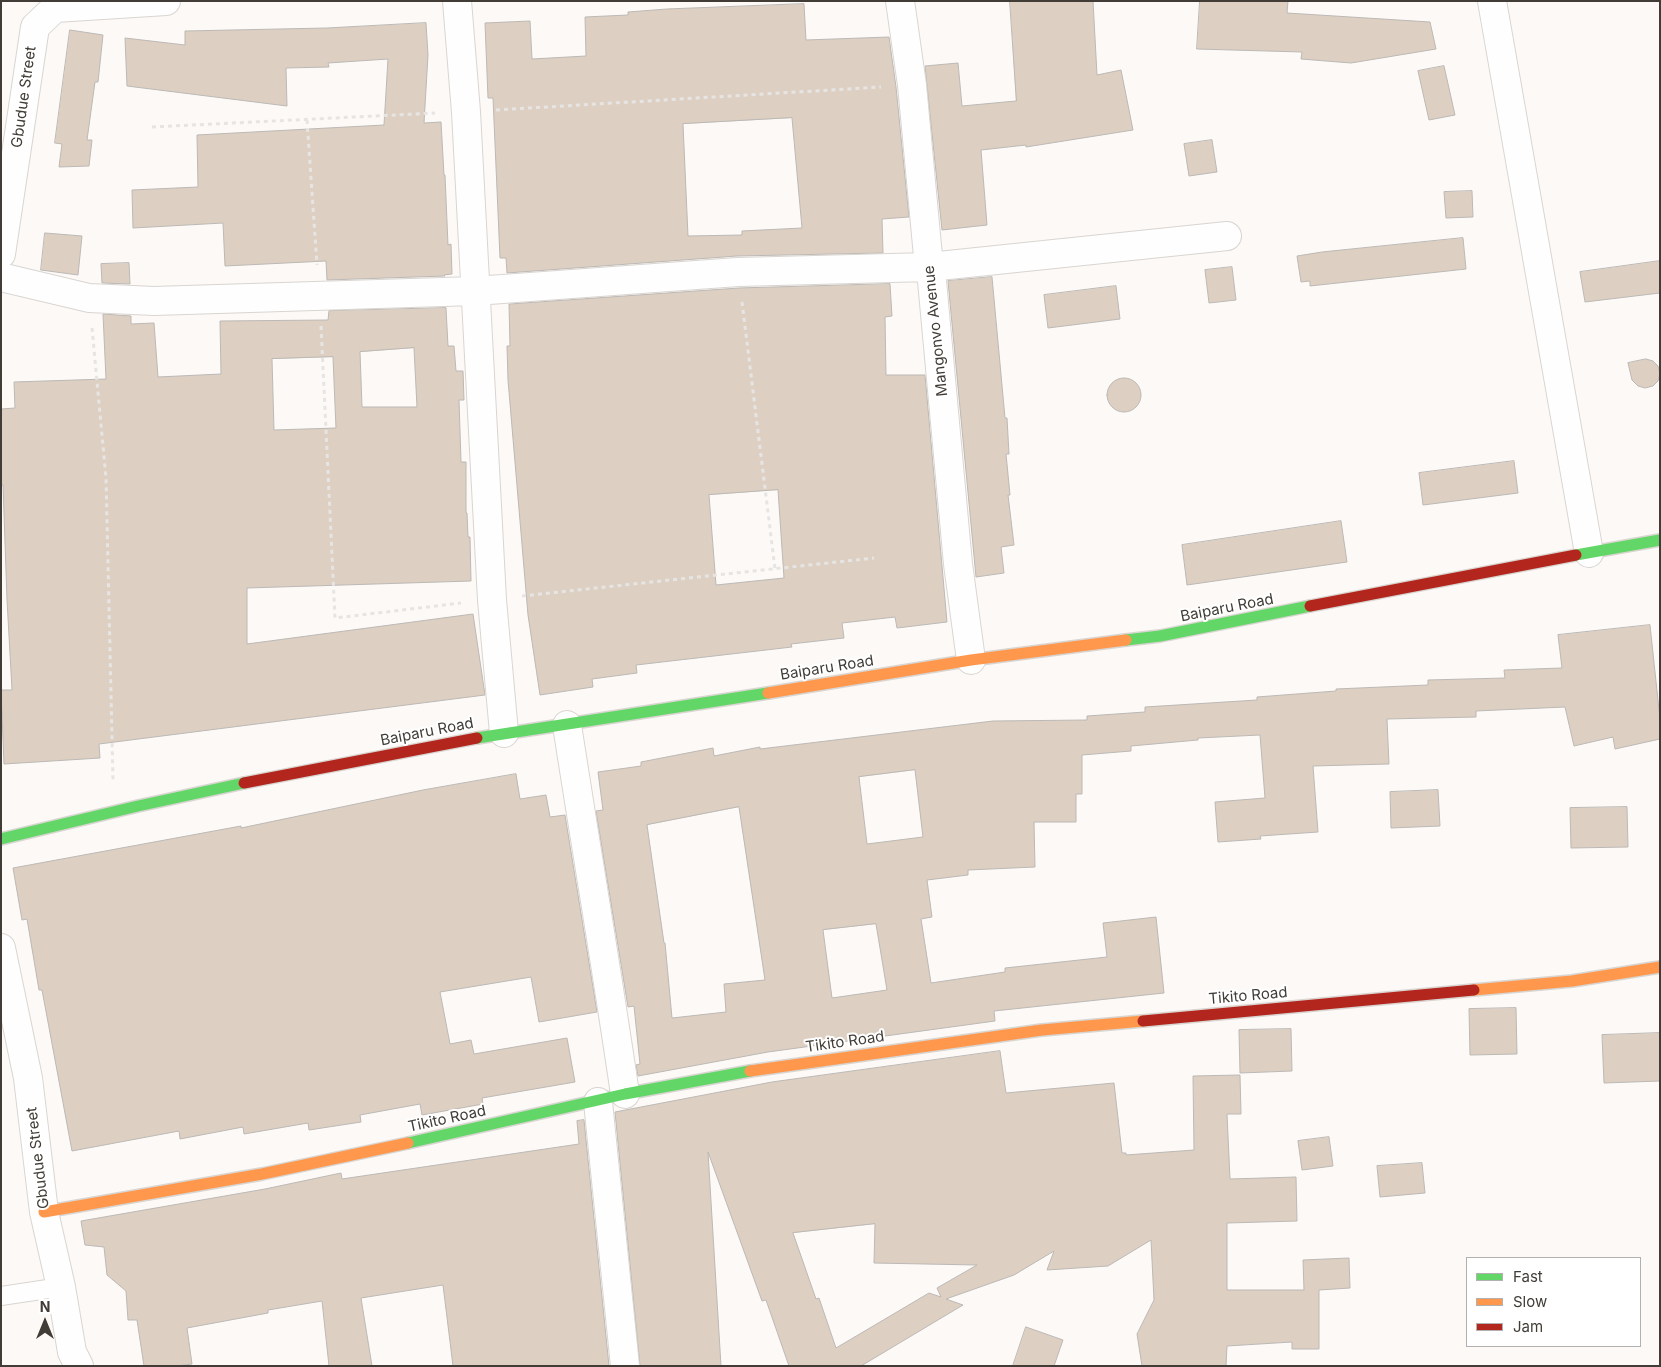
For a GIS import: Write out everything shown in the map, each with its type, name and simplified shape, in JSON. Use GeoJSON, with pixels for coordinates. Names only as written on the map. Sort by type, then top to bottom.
{"type":"FeatureCollection","features":[{"type":"Feature","properties":{"kind":"street","name":"Gbudue Street"},"geometry":{"type":"LineString","coordinates":[[1,254],[35,27],[55,8],[166,1]]}},
{"type":"Feature","properties":{"kind":"street"},"geometry":{"type":"LineString","coordinates":[[457,1],[466,112],[492,600],[504,733]]}},
{"type":"Feature","properties":{"kind":"street","name":"Mangonvo Avenue"},"geometry":{"type":"LineString","coordinates":[[900,1],[912,85],[958,564],[971,660]]}},
{"type":"Feature","properties":{"kind":"street"},"geometry":{"type":"LineString","coordinates":[[1492,1],[1589,552]]}},
{"type":"Feature","properties":{"kind":"street"},"geometry":{"type":"LineString","coordinates":[[1,277],[89,298],[154,301],[475,290],[738,272],[929,267],[1227,236]]}},
{"type":"Feature","properties":{"kind":"street","name":"Baiparu Road"},"geometry":{"type":"LineString","coordinates":[[1,839],[113,810],[303,771],[504,733],[971,660],[1160,636],[1589,552],[1660,540]]}},
{"type":"Feature","properties":{"kind":"street"},"geometry":{"type":"LineString","coordinates":[[567,724],[625,1094]]}},
{"type":"Feature","properties":{"kind":"street","name":"Gbudue Street"},"geometry":{"type":"LineString","coordinates":[[1,948],[28,1078],[44,1212],[61,1287],[72,1352],[79,1366]]}},
{"type":"Feature","properties":{"kind":"street","name":"Tikito Road"},"geometry":{"type":"LineString","coordinates":[[44,1212],[262,1174],[598,1102],[625,1094],[770,1067],[1042,1030],[1572,982],[1660,968]]}},
{"type":"Feature","properties":{"kind":"street"},"geometry":{"type":"LineString","coordinates":[[598,1102],[625,1366]]}},
{"type":"Feature","properties":{"kind":"lane"},"geometry":{"type":"LineString","coordinates":[[1,1296],[61,1287]]}},
{"type":"Feature","properties":{"kind":"path"},"geometry":{"type":"LineString","coordinates":[[152,128],[466,112],[912,85]]}},
{"type":"Feature","properties":{"kind":"path"},"geometry":{"type":"LineString","coordinates":[[307,120],[319,294],[335,618],[874,558]]}},
{"type":"Feature","properties":{"kind":"path"},"geometry":{"type":"LineString","coordinates":[[738,272],[775,569]]}},
{"type":"Feature","properties":{"kind":"path"},"geometry":{"type":"LineString","coordinates":[[89,298],[106,478],[113,810]]}},
{"type":"Feature","properties":{"kind":"building"},"geometry":{"type":"Polygon","coordinates":[[[1010,1],[1093,1],[1097,75],[1121,70],[1133,130],[1026,147],[1026,145],[981,150],[987,225],[942,230],[925,66],[958,63],[962,106],[1016,101],[1010,1]]]}},
{"type":"Feature","properties":{"kind":"building"},"geometry":{"type":"Polygon","coordinates":[[[1200,1],[1288,1],[1287,13],[1430,22],[1436,49],[1351,63],[1301,59],[1302,52],[1197,49],[1200,1]]]}},
{"type":"Feature","properties":{"kind":"building"},"geometry":{"type":"Polygon","coordinates":[[[804,4],[806,40],[889,37],[909,217],[882,219],[883,253],[737,256],[507,273],[506,258],[500,258],[493,98],[488,98],[485,23],[530,21],[532,59],[586,56],[585,17],[628,15],[628,12],[804,4]],[[792,118],[683,124],[688,236],[742,235],[742,231],[802,228],[792,118]]]}},
{"type":"Feature","properties":{"kind":"building"},"geometry":{"type":"Polygon","coordinates":[[[426,23],[428,55],[424,123],[441,122],[448,245],[451,244],[452,274],[445,276],[327,280],[326,261],[225,266],[223,223],[133,228],[132,190],[198,187],[197,135],[384,125],[388,59],[328,63],[329,67],[286,68],[287,106],[127,86],[125,38],[185,45],[185,31],[327,28],[426,23]]]}},
{"type":"Feature","properties":{"kind":"building"},"geometry":{"type":"Polygon","coordinates":[[[70,30],[103,35],[98,82],[95,82],[87,140],[92,140],[89,166],[59,167],[62,144],[55,143],[70,30]]]}},
{"type":"Feature","properties":{"kind":"building"},"geometry":{"type":"Polygon","coordinates":[[[1444,66],[1455,115],[1429,120],[1418,71],[1444,66]]]}},
{"type":"Feature","properties":{"kind":"building"},"geometry":{"type":"Polygon","coordinates":[[[1212,140],[1217,172],[1189,176],[1184,144],[1212,140]]]}},
{"type":"Feature","properties":{"kind":"building"},"geometry":{"type":"Polygon","coordinates":[[[1472,191],[1473,217],[1446,218],[1444,192],[1472,191]]]}},
{"type":"Feature","properties":{"kind":"building"},"geometry":{"type":"Polygon","coordinates":[[[45,233],[82,236],[78,275],[41,270],[45,233]]]}},
{"type":"Feature","properties":{"kind":"building"},"geometry":{"type":"Polygon","coordinates":[[[1463,238],[1466,269],[1310,286],[1310,281],[1301,282],[1297,256],[1463,238]]]}},
{"type":"Feature","properties":{"kind":"building"},"geometry":{"type":"Polygon","coordinates":[[[1660,261],[1660,293],[1585,302],[1580,272],[1660,261]]]}},
{"type":"Feature","properties":{"kind":"building"},"geometry":{"type":"Polygon","coordinates":[[[129,263],[130,284],[102,283],[101,264],[129,263]]]}},
{"type":"Feature","properties":{"kind":"building"},"geometry":{"type":"Polygon","coordinates":[[[1232,267],[1236,300],[1209,303],[1205,270],[1232,267]]]}},
{"type":"Feature","properties":{"kind":"building"},"geometry":{"type":"Polygon","coordinates":[[[992,277],[1005,418],[1007,418],[1009,454],[1006,454],[1010,495],[1008,495],[1014,545],[1001,547],[1004,573],[976,577],[948,281],[992,277]]]}},
{"type":"Feature","properties":{"kind":"building"},"geometry":{"type":"Polygon","coordinates":[[[890,284],[892,316],[885,317],[886,375],[925,375],[947,622],[897,628],[895,617],[842,623],[844,638],[791,644],[792,647],[636,665],[637,673],[592,679],[593,687],[540,695],[528,615],[508,380],[507,346],[510,346],[509,304],[739,288],[890,284]],[[778,490],[709,495],[716,585],[784,578],[778,490]]]}},
{"type":"Feature","properties":{"kind":"building"},"geometry":{"type":"Polygon","coordinates":[[[1116,286],[1120,319],[1048,328],[1044,295],[1116,286]]]}},
{"type":"Feature","properties":{"kind":"building"},"geometry":{"type":"Polygon","coordinates":[[[446,308],[448,346],[454,346],[456,371],[463,371],[464,400],[459,400],[461,462],[466,462],[466,513],[468,537],[470,537],[471,581],[247,588],[247,644],[473,614],[485,695],[99,744],[100,758],[4,764],[1,690],[12,690],[3,485],[1,485],[1,409],[15,408],[14,382],[106,379],[103,314],[131,316],[131,324],[154,323],[158,377],[221,374],[220,321],[328,320],[329,311],[446,308]],[[414,348],[360,352],[362,407],[417,407],[414,348]],[[333,357],[272,359],[274,430],[336,428],[333,357]]]}},
{"type":"Feature","properties":{"kind":"building"},"geometry":{"type":"Polygon","coordinates":[[[1646,359],[1653,361],[1658,366],[1660,374],[1658,381],[1653,386],[1645,388],[1638,386],[1632,380],[1628,363],[1646,359]]]}},
{"type":"Feature","properties":{"kind":"building"},"geometry":{"type":"Polygon","coordinates":[[[1124,378],[1136,383],[1141,395],[1136,407],[1124,412],[1112,407],[1107,395],[1112,383],[1124,378]]]}},
{"type":"Feature","properties":{"kind":"building"},"geometry":{"type":"Polygon","coordinates":[[[1514,461],[1518,493],[1423,505],[1419,473],[1514,461]]]}},
{"type":"Feature","properties":{"kind":"building"},"geometry":{"type":"Polygon","coordinates":[[[1341,521],[1347,562],[1187,585],[1182,545],[1341,521]]]}},
{"type":"Feature","properties":{"kind":"building"},"geometry":{"type":"Polygon","coordinates":[[[1650,625],[1660,719],[1660,739],[1615,749],[1613,737],[1574,746],[1565,707],[1476,711],[1476,717],[1387,719],[1389,764],[1313,766],[1318,832],[1260,836],[1261,839],[1218,842],[1215,802],[1265,798],[1260,735],[1198,738],[1198,740],[1131,746],[1131,751],[1082,755],[1082,794],[1076,794],[1076,822],[1034,822],[1035,867],[968,870],[968,875],[927,880],[932,917],[921,919],[931,983],[1005,972],[1005,968],[1107,957],[1103,923],[1156,917],[1164,993],[994,1011],[995,1021],[768,1052],[638,1076],[636,1065],[640,1064],[634,1006],[628,1007],[596,811],[603,810],[598,772],[641,766],[641,762],[713,748],[714,756],[760,747],[760,749],[993,721],[1087,720],[1087,716],[1145,712],[1145,707],[1257,700],[1257,697],[1336,691],[1336,689],[1428,685],[1428,680],[1505,678],[1504,670],[1562,668],[1558,635],[1650,625]],[[915,770],[859,777],[867,844],[923,837],[915,770]],[[739,807],[647,825],[665,943],[672,1018],[726,1012],[724,984],[765,980],[739,807]],[[876,924],[823,930],[832,998],[887,990],[876,924]]]}},
{"type":"Feature","properties":{"kind":"building"},"geometry":{"type":"Polygon","coordinates":[[[516,774],[520,799],[546,795],[550,817],[565,815],[597,1012],[539,1022],[531,977],[440,992],[450,1044],[471,1040],[474,1054],[567,1038],[575,1082],[482,1098],[483,1104],[422,1115],[420,1104],[360,1115],[361,1122],[309,1130],[308,1123],[244,1134],[243,1127],[180,1139],[179,1131],[72,1151],[42,990],[39,990],[27,919],[22,920],[13,868],[241,826],[241,828],[423,790],[516,774]]]}},
{"type":"Feature","properties":{"kind":"building"},"geometry":{"type":"Polygon","coordinates":[[[1438,790],[1440,826],[1391,828],[1390,792],[1438,790]]]}},
{"type":"Feature","properties":{"kind":"building"},"geometry":{"type":"Polygon","coordinates":[[[1627,807],[1628,847],[1571,848],[1570,808],[1627,807]]]}},
{"type":"Feature","properties":{"kind":"building"},"geometry":{"type":"Polygon","coordinates":[[[1516,1008],[1517,1054],[1470,1055],[1469,1009],[1516,1008]]]}},
{"type":"Feature","properties":{"kind":"building"},"geometry":{"type":"Polygon","coordinates":[[[1291,1029],[1292,1071],[1240,1073],[1239,1030],[1291,1029]]]}},
{"type":"Feature","properties":{"kind":"building"},"geometry":{"type":"Polygon","coordinates":[[[1660,1033],[1660,1081],[1604,1083],[1602,1035],[1660,1033]]]}},
{"type":"Feature","properties":{"kind":"building"},"geometry":{"type":"Polygon","coordinates":[[[1000,1051],[1006,1093],[1114,1083],[1122,1153],[1126,1153],[1126,1155],[1194,1150],[1193,1076],[1240,1075],[1241,1114],[1227,1114],[1230,1179],[1296,1177],[1297,1221],[1227,1223],[1227,1290],[1304,1290],[1303,1260],[1349,1258],[1350,1288],[1319,1290],[1319,1349],[1292,1349],[1292,1342],[1227,1346],[1226,1366],[1142,1366],[1137,1334],[1154,1300],[1151,1240],[1108,1266],[1047,1270],[1054,1251],[1014,1275],[946,1299],[963,1305],[861,1366],[789,1366],[766,1300],[762,1301],[708,1152],[721,1366],[640,1366],[615,1112],[772,1082],[1000,1051]],[[875,1224],[793,1233],[816,1299],[819,1298],[836,1348],[929,1293],[941,1297],[937,1288],[977,1265],[874,1263],[875,1224]]]}},
{"type":"Feature","properties":{"kind":"building"},"geometry":{"type":"Polygon","coordinates":[[[584,1120],[609,1366],[453,1366],[443,1285],[361,1298],[372,1366],[329,1366],[322,1301],[268,1310],[268,1313],[187,1328],[192,1364],[144,1366],[137,1320],[128,1320],[126,1291],[107,1275],[104,1247],[85,1245],[81,1221],[265,1189],[341,1173],[342,1179],[579,1144],[577,1121],[584,1120]]]}},
{"type":"Feature","properties":{"kind":"building"},"geometry":{"type":"Polygon","coordinates":[[[1329,1137],[1333,1166],[1302,1170],[1298,1141],[1329,1137]]]}},
{"type":"Feature","properties":{"kind":"building"},"geometry":{"type":"Polygon","coordinates":[[[1422,1163],[1425,1193],[1380,1197],[1377,1166],[1422,1163]]]}},
{"type":"Feature","properties":{"kind":"building"},"geometry":{"type":"Polygon","coordinates":[[[1026,1327],[1063,1340],[1054,1366],[1013,1366],[1026,1327]]]}},
{"type":"Feature","properties":{"kind":"traffic: fast"},"geometry":{"type":"LineString","coordinates":[[1576,555],[1660,540]]}},
{"type":"Feature","properties":{"kind":"traffic: fast"},"geometry":{"type":"LineString","coordinates":[[1126,640],[1160,636],[1310,606]]}},
{"type":"Feature","properties":{"kind":"traffic: fast"},"geometry":{"type":"LineString","coordinates":[[477,738],[768,693]]}},
{"type":"Feature","properties":{"kind":"traffic: fast"},"geometry":{"type":"LineString","coordinates":[[1,839],[244,783]]}},
{"type":"Feature","properties":{"kind":"traffic: fast"},"geometry":{"type":"LineString","coordinates":[[408,1143],[625,1094],[750,1071]]}},
{"type":"Feature","properties":{"kind":"traffic: slow"},"geometry":{"type":"LineString","coordinates":[[768,693],[971,660],[1126,640]]}},
{"type":"Feature","properties":{"kind":"traffic: slow"},"geometry":{"type":"LineString","coordinates":[[1474,990],[1572,981],[1660,967]]}},
{"type":"Feature","properties":{"kind":"traffic: slow"},"geometry":{"type":"LineString","coordinates":[[750,1071],[1042,1030],[1143,1021]]}},
{"type":"Feature","properties":{"kind":"traffic: slow"},"geometry":{"type":"LineString","coordinates":[[44,1212],[262,1174],[408,1143]]}},
{"type":"Feature","properties":{"kind":"traffic: jam"},"geometry":{"type":"LineString","coordinates":[[1310,606],[1576,555]]}},
{"type":"Feature","properties":{"kind":"traffic: jam"},"geometry":{"type":"LineString","coordinates":[[244,783],[477,738]]}},
{"type":"Feature","properties":{"kind":"traffic: jam"},"geometry":{"type":"LineString","coordinates":[[1143,1021],[1474,990]]}}]}
